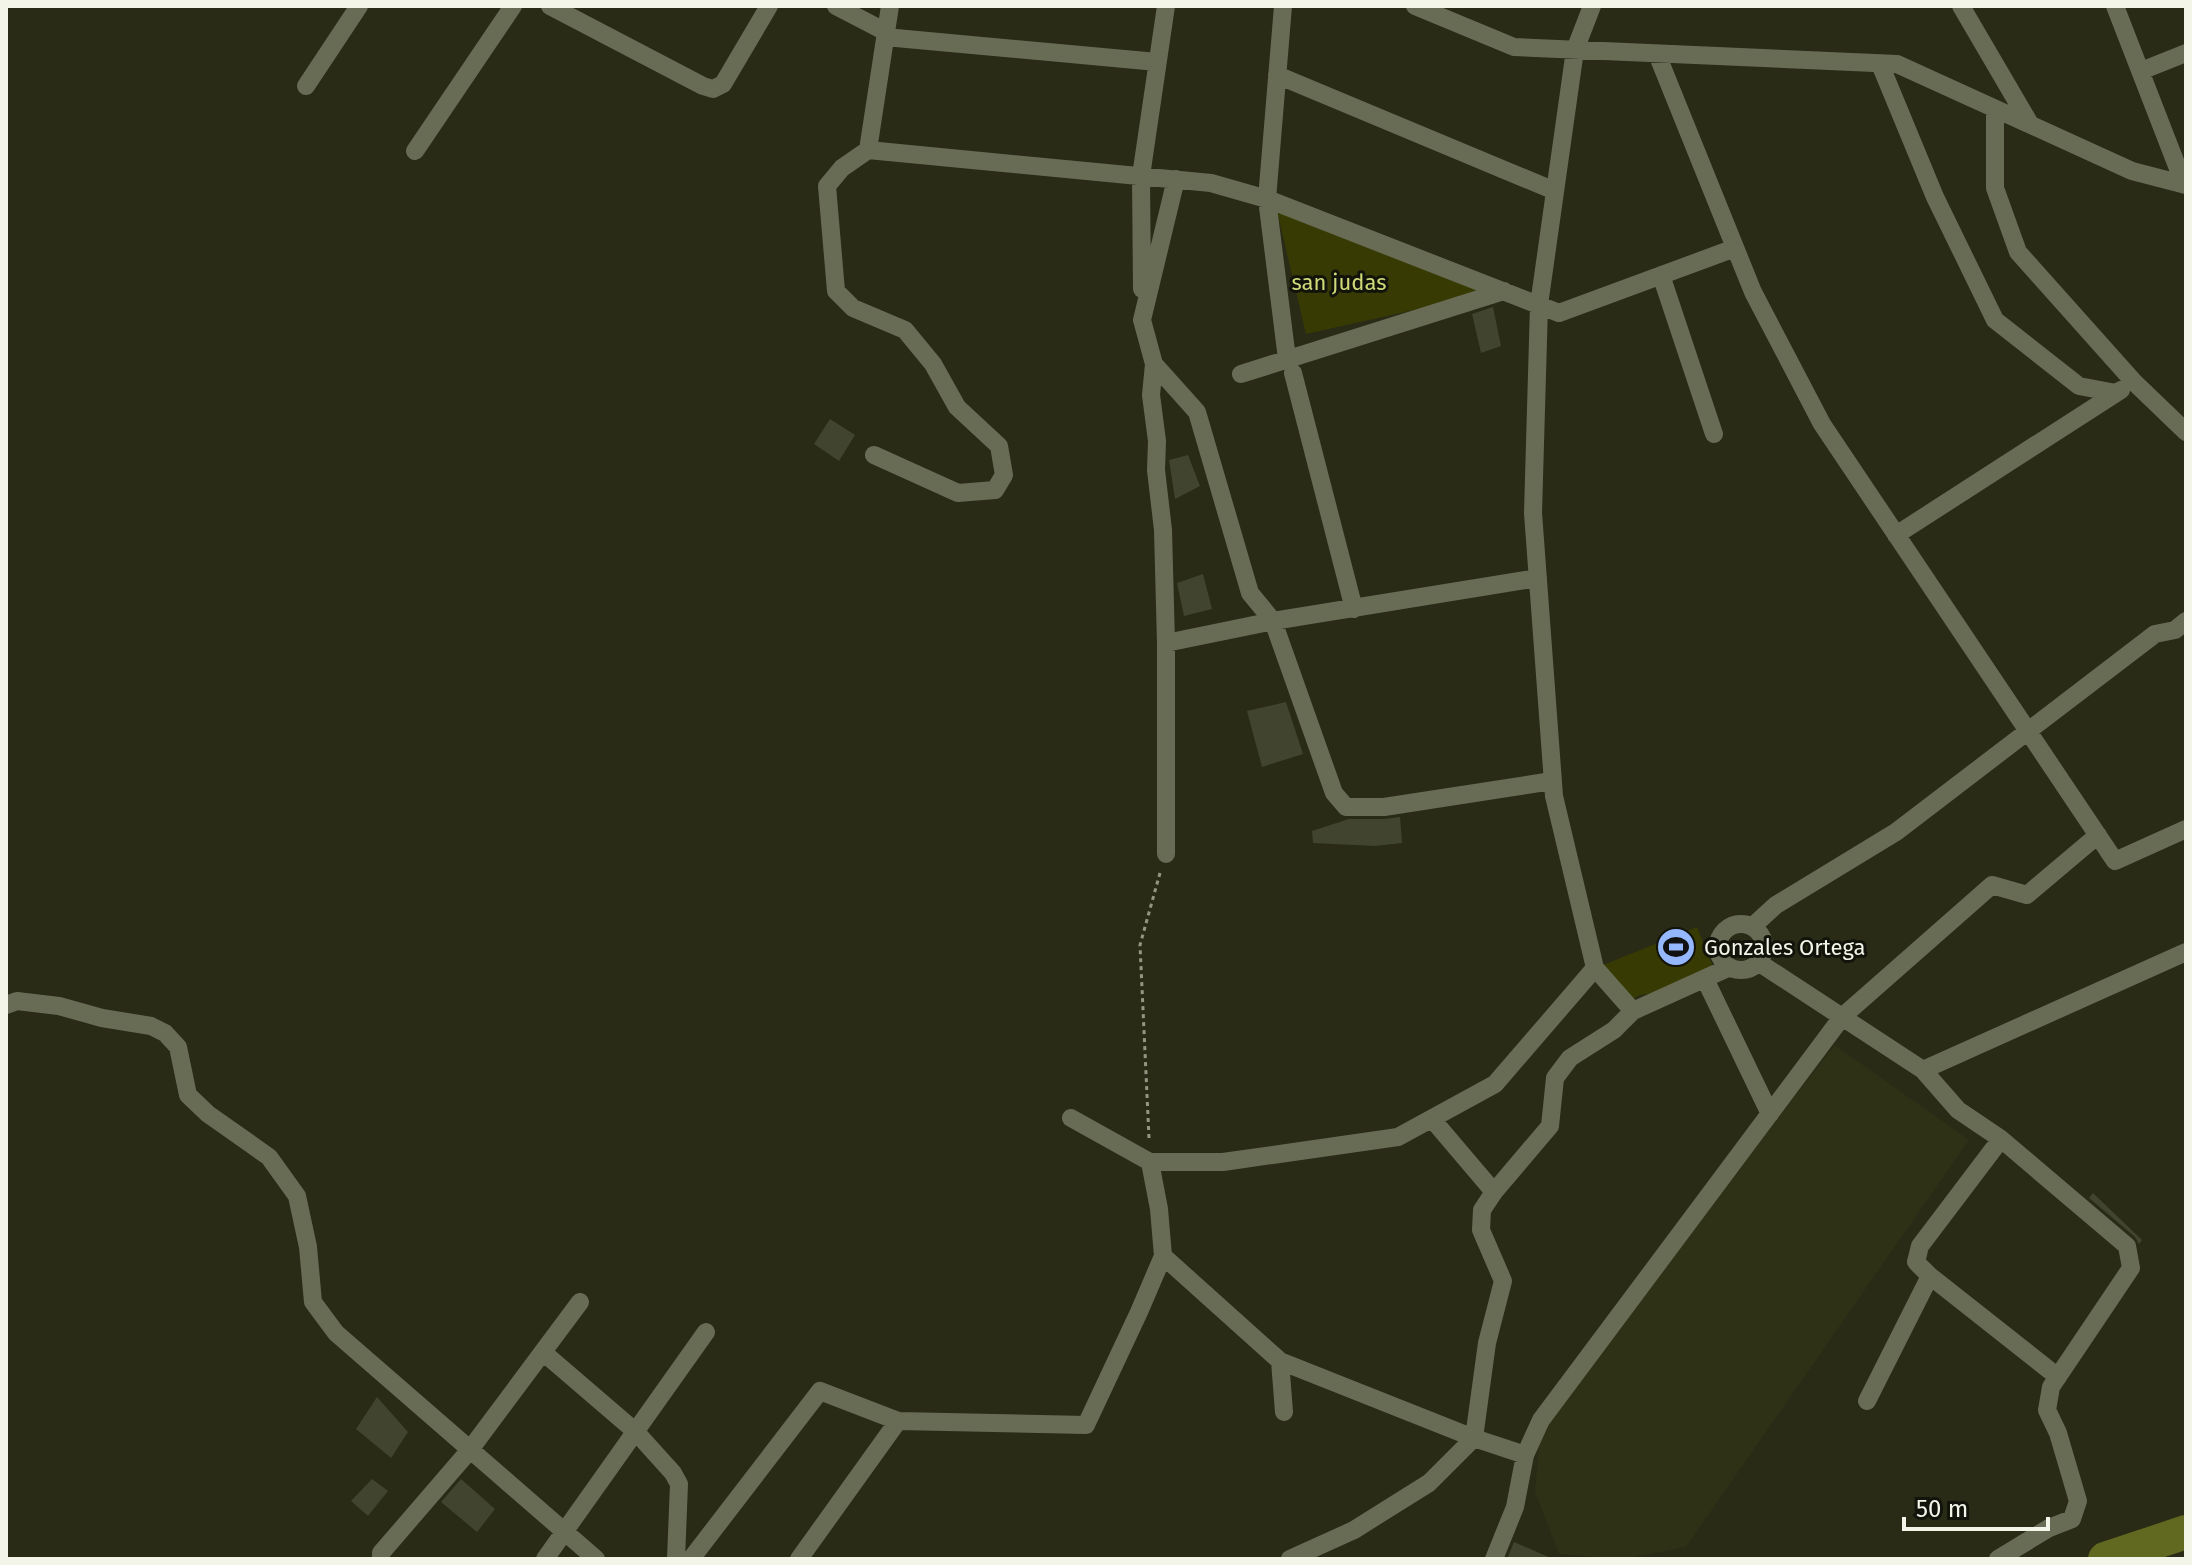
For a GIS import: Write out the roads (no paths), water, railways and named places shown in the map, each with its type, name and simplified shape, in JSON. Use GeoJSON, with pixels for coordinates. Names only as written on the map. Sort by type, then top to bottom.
{"type":"FeatureCollection","features":[{"type":"Feature","properties":{"kind":"street"},"geometry":{"type":"LineString","coordinates":[[306,86],[359,6]]}},
{"type":"Feature","properties":{"kind":"street"},"geometry":{"type":"LineString","coordinates":[[415,151],[513,6]]}},
{"type":"Feature","properties":{"kind":"street"},"geometry":{"type":"LineString","coordinates":[[550,6],[713,89],[723,84],[769,6]]}},
{"type":"Feature","properties":{"kind":"street"},"geometry":{"type":"LineString","coordinates":[[836,6],[886,34],[1157,62]]}},
{"type":"Feature","properties":{"kind":"street"},"geometry":{"type":"LineString","coordinates":[[868,150],[890,6]]}},
{"type":"Feature","properties":{"kind":"street"},"geometry":{"type":"LineString","coordinates":[[1166,6],[1141,176],[1142,320],[1154,364],[1151,395],[1163,530],[1166,854]]}},
{"type":"Feature","properties":{"kind":"street"},"geometry":{"type":"LineString","coordinates":[[1283,6],[1267,199],[1290,366],[1354,609]]}},
{"type":"Feature","properties":{"kind":"street"},"geometry":{"type":"LineString","coordinates":[[1415,6],[1514,47],[1888,64],[2132,171],[2185,184]]}},
{"type":"Feature","properties":{"kind":"street"},"geometry":{"type":"LineString","coordinates":[[1592,6],[1575,50],[1539,305],[1533,513],[1554,796],[1595,968],[1633,1011]]}},
{"type":"Feature","properties":{"kind":"street"},"geometry":{"type":"LineString","coordinates":[[1961,6],[2030,124]]}},
{"type":"Feature","properties":{"kind":"street"},"geometry":{"type":"LineString","coordinates":[[2115,6],[2185,184]]}},
{"type":"Feature","properties":{"kind":"street"},"geometry":{"type":"LineString","coordinates":[[2141,71],[2186,53]]}},
{"type":"Feature","properties":{"kind":"street"},"geometry":{"type":"LineString","coordinates":[[1657,54],[1753,292],[1822,424],[2115,861],[2186,829]]}},
{"type":"Feature","properties":{"kind":"street"},"geometry":{"type":"LineString","coordinates":[[1888,64],[1935,197],[1995,320],[2079,386],[2116,393]]}},
{"type":"Feature","properties":{"kind":"street"},"geometry":{"type":"LineString","coordinates":[[1277,75],[1555,191]]}},
{"type":"Feature","properties":{"kind":"street"},"geometry":{"type":"LineString","coordinates":[[1992,107],[1995,188],[2018,252],[2134,382],[2186,432]]}},
{"type":"Feature","properties":{"kind":"street"},"geometry":{"type":"LineString","coordinates":[[874,455],[958,493],[995,490],[1004,475],[999,446],[957,407],[933,364],[905,330],[853,308],[836,291],[827,186],[842,168],[868,150],[1211,183],[1267,199],[1559,313],[1735,248]]}},
{"type":"Feature","properties":{"kind":"street"},"geometry":{"type":"LineString","coordinates":[[1142,320],[1176,179]]}},
{"type":"Feature","properties":{"kind":"street"},"geometry":{"type":"LineString","coordinates":[[1661,275],[1714,434]]}},
{"type":"Feature","properties":{"kind":"street"},"geometry":{"type":"LineString","coordinates":[[1241,374],[1290,366],[1504,291]]}},
{"type":"Feature","properties":{"kind":"street"},"geometry":{"type":"LineString","coordinates":[[1154,364],[1197,412],[1250,593],[1273,621],[1334,793],[1346,807],[1384,807],[1552,781]]}},
{"type":"Feature","properties":{"kind":"street"},"geometry":{"type":"LineString","coordinates":[[1896,535],[2134,382]]}},
{"type":"Feature","properties":{"kind":"street"},"geometry":{"type":"LineString","coordinates":[[1166,643],[1273,621],[1538,578]]}},
{"type":"Feature","properties":{"kind":"street"},"geometry":{"type":"LineString","coordinates":[[1753,926],[1776,905],[1896,832],[2155,634],[2181,626],[2186,646]]}},
{"type":"Feature","properties":{"kind":"street"},"geometry":{"type":"LineString","coordinates":[[1494,1559],[1515,1507],[1525,1455],[1541,1420],[1842,1017],[1992,885],[2027,895],[2098,835]]}},
{"type":"Feature","properties":{"kind":"street"},"geometry":{"type":"LineString","coordinates":[[1735,924],[1753,926],[1764,941],[1764,950],[1758,962],[1748,969],[1730,967],[1722,961],[1719,953],[1721,936],[1726,928],[1735,924]]}},
{"type":"Feature","properties":{"kind":"street"},"geometry":{"type":"LineString","coordinates":[[1923,1070],[2186,952]]}},
{"type":"Feature","properties":{"kind":"street"},"geometry":{"type":"LineString","coordinates":[[1758,962],[1923,1070],[1958,1110],[2001,1139],[2127,1246],[2131,1268],[2051,1387],[2047,1410],[2058,1433],[2078,1501],[2072,1519],[2049,1528],[1998,1559]]}},
{"type":"Feature","properties":{"kind":"street"},"geometry":{"type":"LineString","coordinates":[[1290,1559],[1354,1530],[1429,1483],[1474,1438],[1487,1343],[1503,1281],[1481,1230],[1482,1210],[1550,1126],[1555,1078],[1570,1058],[1614,1030],[1633,1011],[1730,967]]}},
{"type":"Feature","properties":{"kind":"street"},"geometry":{"type":"LineString","coordinates":[[1071,1118],[1150,1162],[1223,1162],[1398,1137],[1495,1084],[1595,968]]}},
{"type":"Feature","properties":{"kind":"street"},"geometry":{"type":"LineString","coordinates":[[1705,979],[1770,1114]]}},
{"type":"Feature","properties":{"kind":"street"},"geometry":{"type":"LineString","coordinates":[[6,1005],[17,1001],[59,1006],[102,1018],[151,1026],[165,1033],[178,1047],[188,1095],[208,1114],[269,1157],[297,1196],[308,1247],[313,1302],[336,1333],[596,1559]]}},
{"type":"Feature","properties":{"kind":"street"},"geometry":{"type":"LineString","coordinates":[[1432,1119],[1494,1192]]}},
{"type":"Feature","properties":{"kind":"street"},"geometry":{"type":"LineString","coordinates":[[2001,1139],[1920,1246],[1916,1262],[2058,1377]]}},
{"type":"Feature","properties":{"kind":"street"},"geometry":{"type":"LineString","coordinates":[[691,1559],[820,1391],[898,1421],[1086,1425],[1163,1256],[1159,1209],[1150,1162]]}},
{"type":"Feature","properties":{"kind":"street"},"geometry":{"type":"LineString","coordinates":[[1163,1256],[1280,1361],[1525,1455]]}},
{"type":"Feature","properties":{"kind":"street"},"geometry":{"type":"LineString","coordinates":[[1867,1401],[1930,1276]]}},
{"type":"Feature","properties":{"kind":"street"},"geometry":{"type":"LineString","coordinates":[[381,1559],[381,1553],[469,1451],[580,1302]]}},
{"type":"Feature","properties":{"kind":"street"},"geometry":{"type":"LineString","coordinates":[[545,1559],[706,1332]]}},
{"type":"Feature","properties":{"kind":"street"},"geometry":{"type":"LineString","coordinates":[[544,1353],[636,1432],[673,1473],[679,1484],[676,1559]]}},
{"type":"Feature","properties":{"kind":"street"},"geometry":{"type":"LineString","coordinates":[[1280,1361],[1284,1412]]}},
{"type":"Feature","properties":{"kind":"street"},"geometry":{"type":"LineString","coordinates":[[799,1559],[898,1421]]}},
{"type":"Feature","properties":{"kind":"waterway"},"geometry":{"type":"LineString","coordinates":[[2105,1559],[2186,1532]]}},
{"type":"Feature","properties":{"kind":"place","name":"Gonzales Ortega"},"geometry":{"type":"Point","coordinates":[1676,947]}},
{"type":"Feature","properties":{"kind":"park label","name":"san judas"},"geometry":{"type":"Point","coordinates":[1339,282]}}]}
